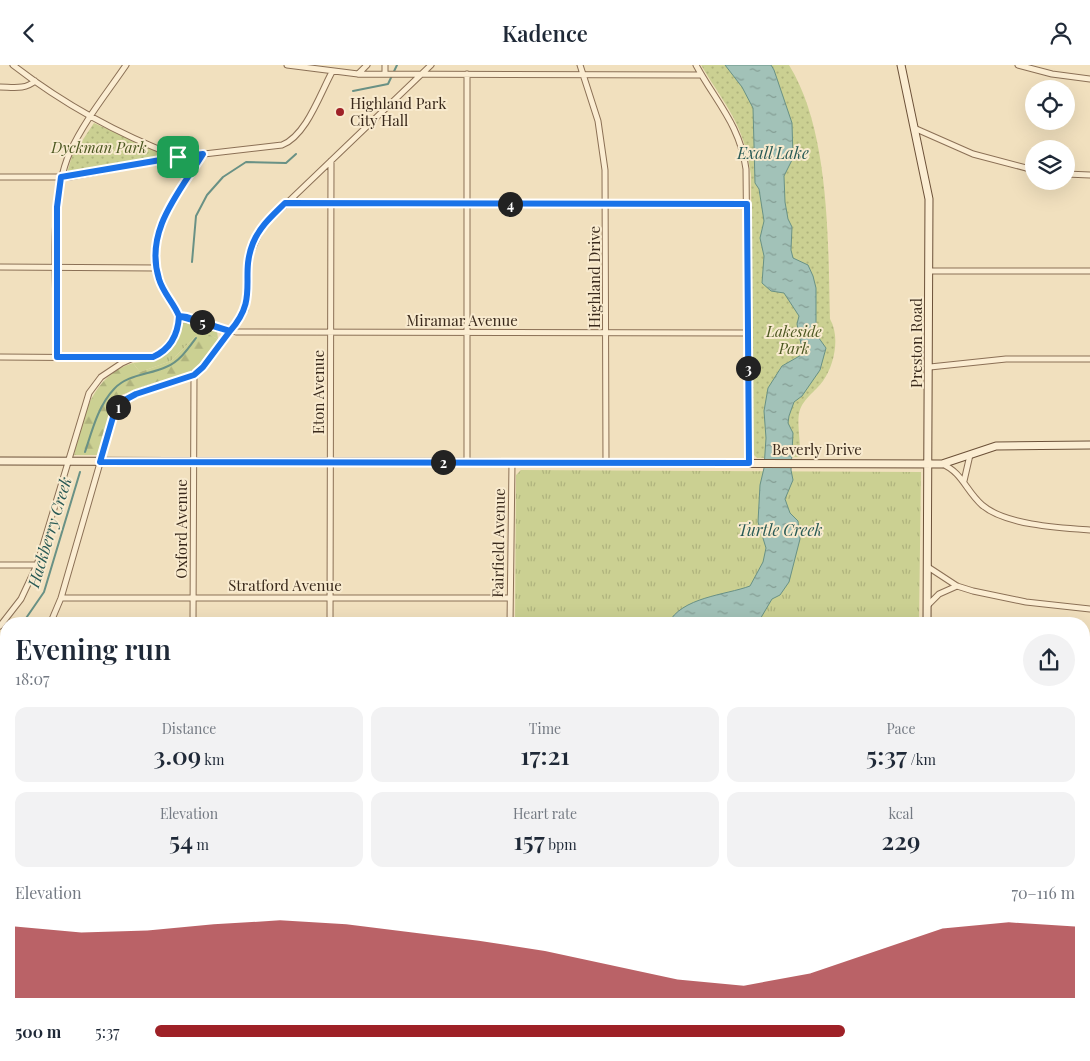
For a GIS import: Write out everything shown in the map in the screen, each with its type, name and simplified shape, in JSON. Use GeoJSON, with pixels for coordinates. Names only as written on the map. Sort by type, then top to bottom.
{"type":"FeatureCollection","features":[{"type":"Feature","properties":{"kind":"street"},"geometry":{"type":"LineString","coordinates":[[13,65],[91,116],[143,143],[178,157]]}},
{"type":"Feature","properties":{"kind":"street"},"geometry":{"type":"LineString","coordinates":[[57,357],[57,207],[61,177],[70,151],[91,116],[126,65]]}},
{"type":"Feature","properties":{"kind":"street"},"geometry":{"type":"LineString","coordinates":[[287,65],[358,74],[701,75]]}},
{"type":"Feature","properties":{"kind":"street"},"geometry":{"type":"LineString","coordinates":[[358,74],[367,65]]}},
{"type":"Feature","properties":{"kind":"street"},"geometry":{"type":"LineString","coordinates":[[385,65],[386,74]]}},
{"type":"Feature","properties":{"kind":"street"},"geometry":{"type":"LineString","coordinates":[[54,617],[113,417],[121,402],[136,394],[194,375],[203,367],[245,310],[248,261],[253,244],[262,227],[431,65]]}},
{"type":"Feature","properties":{"kind":"street","name":"Highland Drive"},"geometry":{"type":"LineString","coordinates":[[580,65],[602,141],[606,204],[606,463]]}},
{"type":"Feature","properties":{"kind":"street"},"geometry":{"type":"LineString","coordinates":[[696,65],[724,108],[738,134],[746,169],[749,463]]}},
{"type":"Feature","properties":{"kind":"street","name":"Preston Road"},"geometry":{"type":"LineString","coordinates":[[901,65],[930,199],[927,617]]}},
{"type":"Feature","properties":{"kind":"street"},"geometry":{"type":"LineString","coordinates":[[1018,65],[1052,74],[1090,79]]}},
{"type":"Feature","properties":{"kind":"street"},"geometry":{"type":"LineString","coordinates":[[0,177],[61,177],[178,157],[273,146],[293,139],[301,131],[332,72]]}},
{"type":"Feature","properties":{"kind":"street"},"geometry":{"type":"LineString","coordinates":[[467,74],[467,463]]}},
{"type":"Feature","properties":{"kind":"street"},"geometry":{"type":"LineString","coordinates":[[0,87],[30,86],[35,81]]}},
{"type":"Feature","properties":{"kind":"street"},"geometry":{"type":"LineString","coordinates":[[914,128],[973,154],[1025,168]]}},
{"type":"Feature","properties":{"kind":"street"},"geometry":{"type":"LineString","coordinates":[[0,357],[134,358],[153,357],[165,350],[174,340],[179,316],[162,287],[156,268],[155,245],[160,222],[203,154]]}},
{"type":"Feature","properties":{"kind":"street","name":"Eton Avenue"},"geometry":{"type":"LineString","coordinates":[[330,617],[331,161]]}},
{"type":"Feature","properties":{"kind":"street"},"geometry":{"type":"LineString","coordinates":[[1075,174],[1090,175]]}},
{"type":"Feature","properties":{"kind":"street"},"geometry":{"type":"LineString","coordinates":[[285,203],[747,204]]}},
{"type":"Feature","properties":{"kind":"street"},"geometry":{"type":"LineString","coordinates":[[0,267],[156,268]]}},
{"type":"Feature","properties":{"kind":"street"},"geometry":{"type":"LineString","coordinates":[[930,271],[1090,271]]}},
{"type":"Feature","properties":{"kind":"street","name":"Miramar Avenue"},"geometry":{"type":"LineString","coordinates":[[179,316],[230,331],[748,333]]}},
{"type":"Feature","properties":{"kind":"street"},"geometry":{"type":"LineString","coordinates":[[7,617],[25,594],[37,565],[85,402],[94,386],[110,370],[134,358]]}},
{"type":"Feature","properties":{"kind":"street"},"geometry":{"type":"LineString","coordinates":[[930,367],[1000,359],[1090,359]]}},
{"type":"Feature","properties":{"kind":"street","name":"Oxford Avenue"},"geometry":{"type":"LineString","coordinates":[[193,617],[194,375]]}},
{"type":"Feature","properties":{"kind":"street","name":"Beverly Drive"},"geometry":{"type":"LineString","coordinates":[[0,461],[942,464],[985,449],[1010,445],[1090,445]]}},
{"type":"Feature","properties":{"kind":"street"},"geometry":{"type":"LineString","coordinates":[[964,482],[970,455]]}},
{"type":"Feature","properties":{"kind":"street","name":"Fairfield Avenue"},"geometry":{"type":"LineString","coordinates":[[510,617],[512,463]]}},
{"type":"Feature","properties":{"kind":"street"},"geometry":{"type":"LineString","coordinates":[[942,464],[956,471],[982,505],[1007,517],[1046,525],[1090,530]]}},
{"type":"Feature","properties":{"kind":"street"},"geometry":{"type":"LineString","coordinates":[[0,565],[37,565]]}},
{"type":"Feature","properties":{"kind":"street"},"geometry":{"type":"LineString","coordinates":[[928,567],[957,586],[1026,602],[1090,609]]}},
{"type":"Feature","properties":{"kind":"street"},"geometry":{"type":"LineString","coordinates":[[927,606],[939,594],[957,586]]}},
{"type":"Feature","properties":{"kind":"street","name":"Stratford Avenue"},"geometry":{"type":"LineString","coordinates":[[60,598],[510,597]]}},
{"type":"Feature","properties":{"kind":"street"},"geometry":{"type":"LineString","coordinates":[[56,612],[56,617]]}},
{"type":"Feature","properties":{"kind":"green space","name":"Lakeside Park"},"geometry":{"type":"Polygon","coordinates":[[[701,65],[789,65],[802,92],[812,122],[824,188],[829,256],[830,319],[835,333],[835,350],[831,367],[823,381],[800,409],[798,423],[800,457],[757,458],[753,454],[751,175],[748,157],[739,128],[701,65]]]}},
{"type":"Feature","properties":{"kind":"green space","name":"Dyckman Park"},"geometry":{"type":"Polygon","coordinates":[[[94,123],[163,156],[67,173],[72,156],[94,123]]]}},
{"type":"Feature","properties":{"kind":"green space"},"geometry":{"type":"Polygon","coordinates":[[[189,320],[217,331],[218,339],[206,333],[196,336],[171,361],[140,372],[133,363],[154,359],[166,353],[183,323],[189,320]]]}},
{"type":"Feature","properties":{"kind":"green space"},"geometry":{"type":"Polygon","coordinates":[[[206,333],[218,339],[195,370],[121,395],[114,403],[98,455],[74,455],[85,412],[91,399],[108,377],[119,369],[133,363],[140,372],[171,361],[196,336],[206,333]]]}},
{"type":"Feature","properties":{"kind":"green space"},"geometry":{"type":"Polygon","coordinates":[[[521,470],[921,472],[919,617],[515,617],[516,475],[521,470]]]}},
{"type":"Feature","properties":{"kind":"water","name":"Exall Lake"},"geometry":{"type":"Polygon","coordinates":[[[725,65],[771,65],[792,123],[793,158],[784,176],[785,202],[788,219],[792,227],[791,250],[793,258],[808,265],[813,276],[816,288],[816,334],[826,348],[820,370],[802,396],[794,402],[789,416],[788,423],[793,433],[791,470],[793,480],[785,499],[790,513],[798,521],[800,539],[789,582],[780,595],[772,599],[761,617],[673,617],[693,602],[750,586],[763,562],[766,548],[758,522],[760,485],[764,468],[766,438],[764,411],[768,388],[782,366],[803,354],[797,324],[799,316],[784,293],[771,291],[762,283],[764,256],[760,238],[764,221],[759,189],[755,183],[753,108],[742,87],[725,65]]]}},
{"type":"Feature","properties":{"kind":"waterway","name":"Hackberry Creek"},"geometry":{"type":"LineString","coordinates":[[353,91],[388,84],[397,65]]}},
{"type":"Feature","properties":{"kind":"waterway","name":"Hackberry Creek"},"geometry":{"type":"LineString","coordinates":[[192,262],[196,216],[207,195],[223,177],[246,162],[286,163],[296,154]]}},
{"type":"Feature","properties":{"kind":"waterway","name":"Hackberry Creek"},"geometry":{"type":"LineString","coordinates":[[85,452],[100,411],[114,389],[126,380],[171,365],[183,355],[196,338]]}},
{"type":"Feature","properties":{"kind":"waterway","name":"Hackberry Creek"},"geometry":{"type":"LineString","coordinates":[[27,617],[44,592],[80,472]]}},
{"type":"Feature","properties":{"kind":"place","name":"Highland Park City Hall"},"geometry":{"type":"Point","coordinates":[340,112]}},
{"type":"Feature","properties":{"kind":"route"},"geometry":{"type":"LineString","coordinates":[[178,157],[70,177],[61,177],[57,207],[57,357],[153,357],[170,346],[174,340],[179,316],[230,331],[242,316],[247,303],[249,257],[253,244],[262,227],[285,203],[747,204],[749,463],[100,462],[113,417],[121,402],[136,394],[194,375],[213,355],[230,331],[187,317],[179,316],[159,279],[156,268],[155,245],[160,222],[203,154],[178,157]]}},
{"type":"Feature","properties":{"kind":"water label","name":"Turtle Creek"},"geometry":{"type":"Point","coordinates":[780,529]}}]}
